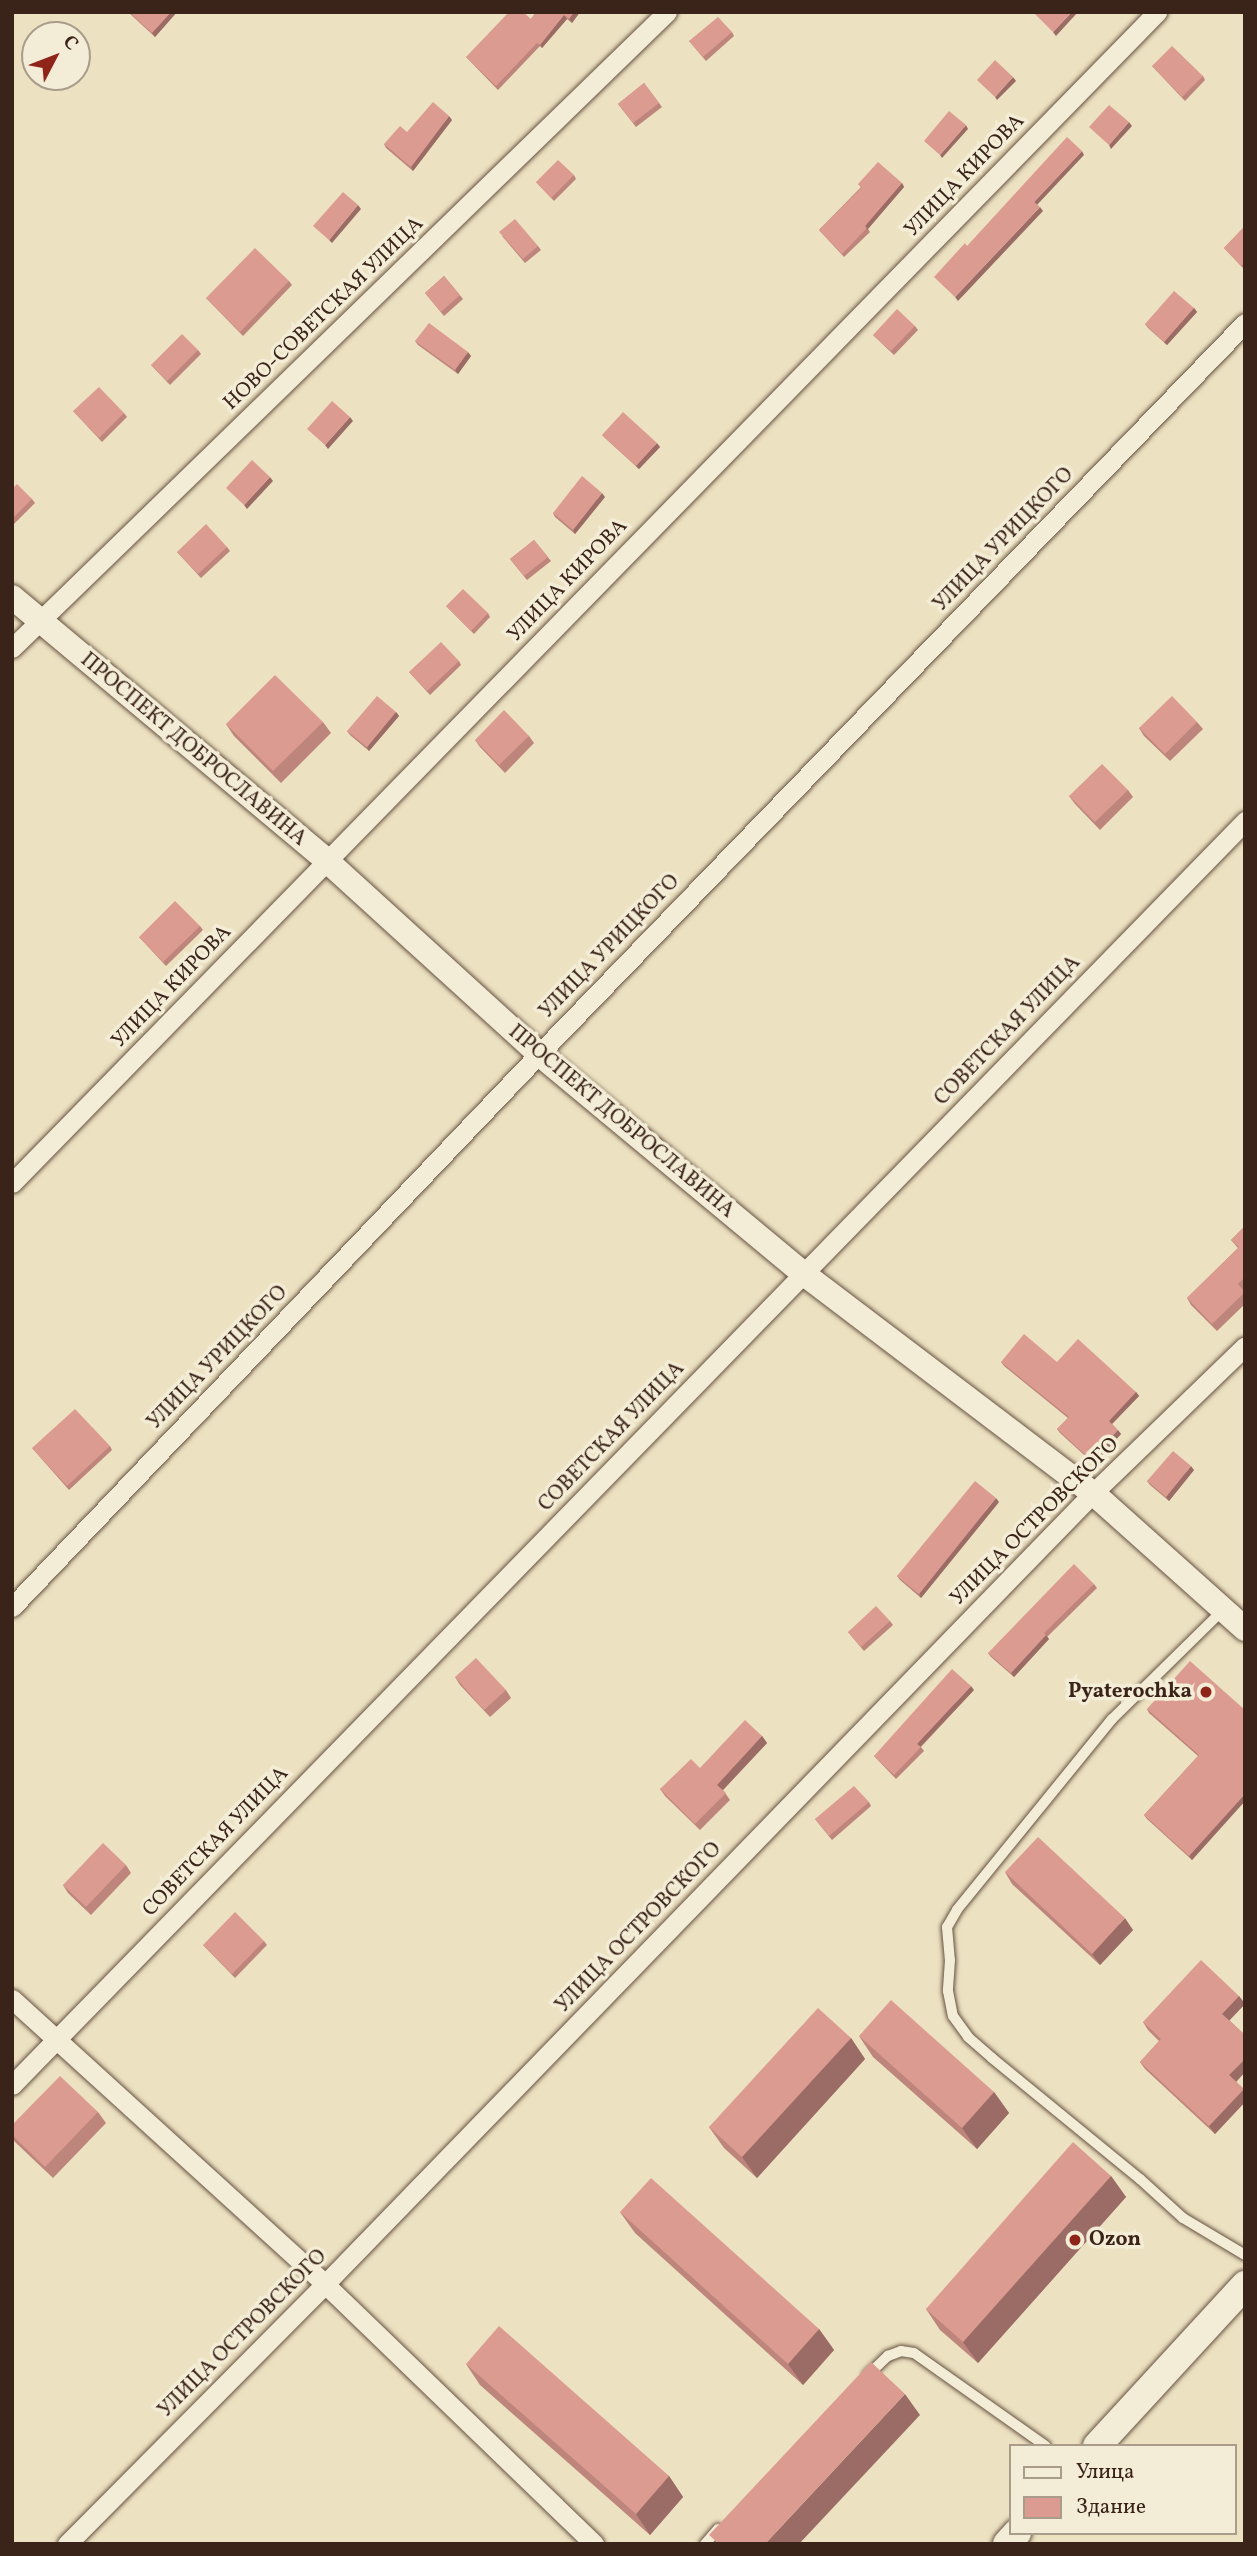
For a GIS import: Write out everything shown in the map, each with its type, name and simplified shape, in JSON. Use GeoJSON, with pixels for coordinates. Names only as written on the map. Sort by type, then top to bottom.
{"type":"FeatureCollection","features":[{"type":"Feature","properties":{"kind":"main road"},"geometry":{"type":"LineString","coordinates":[[1099,2444],[1245,2285]]}},
{"type":"Feature","properties":{"kind":"street","name":"НОВО-СОВЕТСКАЯ УЛИЦА"},"geometry":{"type":"LineString","coordinates":[[12,648],[667,12]]}},
{"type":"Feature","properties":{"kind":"street","name":"УЛИЦА КИРОВА"},"geometry":{"type":"LineString","coordinates":[[12,1183],[1157,12]]}},
{"type":"Feature","properties":{"kind":"street","name":"УЛИЦА УРИЦКОГО"},"geometry":{"type":"LineString","coordinates":[[12,1607],[538,1054],[1245,323]]}},
{"type":"Feature","properties":{"kind":"street","name":"ПРОСПЕКТ ДОБРОСЛАВИНА"},"geometry":{"type":"LineString","coordinates":[[12,597],[327,860],[538,1054],[804,1275],[1093,1493],[1245,1629]]}},
{"type":"Feature","properties":{"kind":"street","name":"СОВЕТСКАЯ УЛИЦА"},"geometry":{"type":"LineString","coordinates":[[12,2085],[1245,821]]}},
{"type":"Feature","properties":{"kind":"street","name":"УЛИЦА ОСТРОВСКОГО"},"geometry":{"type":"LineString","coordinates":[[67,2544],[324,2284],[1093,1493],[1245,1346]]}},
{"type":"Feature","properties":{"kind":"street"},"geometry":{"type":"LineString","coordinates":[[12,1999],[324,2284],[594,2544]]}},
{"type":"Feature","properties":{"kind":"lane"},"geometry":{"type":"LineString","coordinates":[[1224,1609],[1112,1719],[957,1910],[947,1927],[950,1960],[948,1991],[953,2016],[968,2038],[1140,2179],[1183,2218],[1245,2255]]}},
{"type":"Feature","properties":{"kind":"lane"},"geometry":{"type":"LineString","coordinates":[[858,2385],[888,2356],[901,2351],[914,2353],[1043,2444]]}},
{"type":"Feature","properties":{"kind":"lane"},"geometry":{"type":"LineString","coordinates":[[705,2544],[728,2518]]}},
{"type":"Feature","properties":{"kind":"building"},"geometry":{"type":"Polygon","coordinates":[[[129,12],[171,12],[152,33],[129,12]]]}},
{"type":"Feature","properties":{"kind":"building"},"geometry":{"type":"Polygon","coordinates":[[[509,12],[523,12],[531,19],[536,12],[574,12],[569,19],[564,15],[540,45],[537,43],[496,86],[466,57],[509,12]]]}},
{"type":"Feature","properties":{"kind":"building"},"geometry":{"type":"Polygon","coordinates":[[[1033,12],[1072,12],[1053,32],[1033,12]]]}},
{"type":"Feature","properties":{"kind":"building"},"geometry":{"type":"Polygon","coordinates":[[[718,17],[732,32],[703,57],[689,41],[718,17]]]}},
{"type":"Feature","properties":{"kind":"building"},"geometry":{"type":"Polygon","coordinates":[[[1172,46],[1203,76],[1182,97],[1152,66],[1172,46]]]}},
{"type":"Feature","properties":{"kind":"building"},"geometry":{"type":"Polygon","coordinates":[[[995,60],[1013,77],[995,97],[977,80],[995,60]]]}},
{"type":"Feature","properties":{"kind":"building"},"geometry":{"type":"Polygon","coordinates":[[[644,83],[659,103],[633,123],[618,104],[644,83]]]}},
{"type":"Feature","properties":{"kind":"building"},"geometry":{"type":"Polygon","coordinates":[[[433,102],[449,116],[411,167],[384,144],[400,126],[407,132],[433,102]]]}},
{"type":"Feature","properties":{"kind":"building"},"geometry":{"type":"Polygon","coordinates":[[[1109,105],[1129,122],[1109,145],[1089,127],[1109,105]]]}},
{"type":"Feature","properties":{"kind":"building"},"geometry":{"type":"Polygon","coordinates":[[[949,111],[966,125],[940,155],[924,141],[949,111]]]}},
{"type":"Feature","properties":{"kind":"building"},"geometry":{"type":"Polygon","coordinates":[[[1067,137],[1082,151],[1034,202],[1040,207],[955,297],[934,277],[965,243],[967,246],[1067,137]]]}},
{"type":"Feature","properties":{"kind":"building"},"geometry":{"type":"Polygon","coordinates":[[[558,160],[574,175],[551,198],[536,182],[558,160]]]}},
{"type":"Feature","properties":{"kind":"building"},"geometry":{"type":"Polygon","coordinates":[[[878,162],[902,183],[865,226],[867,228],[842,254],[819,230],[862,187],[858,184],[878,162]]]}},
{"type":"Feature","properties":{"kind":"building"},"geometry":{"type":"Polygon","coordinates":[[[343,192],[358,205],[329,240],[313,226],[343,192]]]}},
{"type":"Feature","properties":{"kind":"building"},"geometry":{"type":"Polygon","coordinates":[[[515,219],[538,246],[523,259],[499,232],[515,219]]]}},
{"type":"Feature","properties":{"kind":"building"},"geometry":{"type":"Polygon","coordinates":[[[1245,226],[1245,262],[1241,266],[1224,248],[1245,226]]]}},
{"type":"Feature","properties":{"kind":"building"},"geometry":{"type":"Polygon","coordinates":[[[255,248],[289,281],[240,332],[206,298],[255,248]]]}},
{"type":"Feature","properties":{"kind":"building"},"geometry":{"type":"Polygon","coordinates":[[[444,276],[460,295],[441,312],[425,293],[444,276]]]}},
{"type":"Feature","properties":{"kind":"building"},"geometry":{"type":"Polygon","coordinates":[[[1174,291],[1194,308],[1164,342],[1145,324],[1174,291]]]}},
{"type":"Feature","properties":{"kind":"building"},"geometry":{"type":"Polygon","coordinates":[[[897,309],[915,326],[891,351],[873,335],[897,309]]]}},
{"type":"Feature","properties":{"kind":"building"},"geometry":{"type":"Polygon","coordinates":[[[429,323],[468,352],[455,370],[415,341],[429,323]]]}},
{"type":"Feature","properties":{"kind":"building"},"geometry":{"type":"Polygon","coordinates":[[[182,334],[198,350],[167,381],[151,365],[182,334]]]}},
{"type":"Feature","properties":{"kind":"building"},"geometry":{"type":"Polygon","coordinates":[[[99,387],[124,413],[99,438],[73,411],[99,387]]]}},
{"type":"Feature","properties":{"kind":"building"},"geometry":{"type":"Polygon","coordinates":[[[332,401],[350,417],[325,445],[307,429],[332,401]]]}},
{"type":"Feature","properties":{"kind":"building"},"geometry":{"type":"Polygon","coordinates":[[[623,412],[657,443],[636,466],[602,435],[623,412]]]}},
{"type":"Feature","properties":{"kind":"building"},"geometry":{"type":"Polygon","coordinates":[[[252,460],[270,477],[244,505],[226,488],[252,460]]]}},
{"type":"Feature","properties":{"kind":"building"},"geometry":{"type":"Polygon","coordinates":[[[582,476],[602,493],[573,530],[553,513],[582,476]]]}},
{"type":"Feature","properties":{"kind":"building"},"geometry":{"type":"Polygon","coordinates":[[[17,484],[32,499],[12,519],[12,489],[17,484]]]}},
{"type":"Feature","properties":{"kind":"building"},"geometry":{"type":"Polygon","coordinates":[[[206,524],[227,547],[198,574],[177,552],[206,524]]]}},
{"type":"Feature","properties":{"kind":"building"},"geometry":{"type":"Polygon","coordinates":[[[534,540],[548,557],[524,576],[510,559],[534,540]]]}},
{"type":"Feature","properties":{"kind":"building"},"geometry":{"type":"Polygon","coordinates":[[[463,589],[488,613],[471,631],[446,606],[463,589]]]}},
{"type":"Feature","properties":{"kind":"building"},"geometry":{"type":"Polygon","coordinates":[[[441,642],[459,661],[427,691],[409,672],[441,642]]]}},
{"type":"Feature","properties":{"kind":"building"},"geometry":{"type":"Polygon","coordinates":[[[275,675],[323,722],[273,771],[226,724],[275,675]]]}},
{"type":"Feature","properties":{"kind":"building"},"geometry":{"type":"Polygon","coordinates":[[[377,696],[396,712],[367,747],[347,731],[377,696]]]}},
{"type":"Feature","properties":{"kind":"building"},"geometry":{"type":"Polygon","coordinates":[[[1172,696],[1197,722],[1165,754],[1139,728],[1172,696]]]}},
{"type":"Feature","properties":{"kind":"building"},"geometry":{"type":"Polygon","coordinates":[[[504,710],[529,736],[499,765],[475,740],[504,710]]]}},
{"type":"Feature","properties":{"kind":"building"},"geometry":{"type":"Polygon","coordinates":[[[1102,764],[1128,790],[1095,822],[1069,796],[1102,764]]]}},
{"type":"Feature","properties":{"kind":"building"},"geometry":{"type":"Polygon","coordinates":[[[175,901],[200,926],[163,962],[139,937],[175,901]]]}},
{"type":"Feature","properties":{"kind":"building"},"geometry":{"type":"Polygon","coordinates":[[[1245,1226],[1245,1277],[1238,1284],[1245,1292],[1212,1324],[1187,1298],[1239,1247],[1231,1240],[1245,1226]]]}},
{"type":"Feature","properties":{"kind":"building"},"geometry":{"type":"Polygon","coordinates":[[[1024,1334],[1057,1362],[1078,1339],[1136,1392],[1109,1421],[1118,1430],[1091,1460],[1057,1429],[1069,1417],[1001,1362],[1024,1334]]]}},
{"type":"Feature","properties":{"kind":"building"},"geometry":{"type":"Polygon","coordinates":[[[75,1409],[110,1446],[67,1486],[32,1448],[75,1409]]]}},
{"type":"Feature","properties":{"kind":"building"},"geometry":{"type":"Polygon","coordinates":[[[1173,1451],[1191,1466],[1166,1497],[1147,1481],[1173,1451]]]}},
{"type":"Feature","properties":{"kind":"building"},"geometry":{"type":"Polygon","coordinates":[[[975,1481],[996,1498],[919,1594],[897,1576],[975,1481]]]}},
{"type":"Feature","properties":{"kind":"building"},"geometry":{"type":"Polygon","coordinates":[[[1074,1564],[1094,1584],[1044,1633],[1046,1635],[1011,1673],[988,1653],[1074,1564]]]}},
{"type":"Feature","properties":{"kind":"building"},"geometry":{"type":"Polygon","coordinates":[[[876,1606],[890,1621],[861,1647],[848,1632],[876,1606]]]}},
{"type":"Feature","properties":{"kind":"building"},"geometry":{"type":"Polygon","coordinates":[[[476,1658],[506,1690],[484,1710],[455,1677],[476,1658]]]}},
{"type":"Feature","properties":{"kind":"building"},"geometry":{"type":"Polygon","coordinates":[[[1190,1661],[1245,1710],[1245,1794],[1189,1856],[1144,1815],[1199,1755],[1147,1709],[1190,1661]]]}},
{"type":"Feature","properties":{"kind":"building"},"geometry":{"type":"Polygon","coordinates":[[[952,1669],[971,1686],[917,1744],[921,1747],[894,1775],[874,1756],[952,1669]]]}},
{"type":"Feature","properties":{"kind":"building"},"geometry":{"type":"Polygon","coordinates":[[[745,1720],[762,1736],[717,1785],[726,1793],[695,1824],[660,1789],[691,1759],[700,1768],[745,1720]]]}},
{"type":"Feature","properties":{"kind":"building"},"geometry":{"type":"Polygon","coordinates":[[[854,1786],[869,1802],[829,1836],[815,1819],[854,1786]]]}},
{"type":"Feature","properties":{"kind":"building"},"geometry":{"type":"Polygon","coordinates":[[[1038,1837],[1125,1918],[1092,1954],[1005,1872],[1038,1837]]]}},
{"type":"Feature","properties":{"kind":"building"},"geometry":{"type":"Polygon","coordinates":[[[103,1843],[126,1865],[86,1907],[63,1885],[103,1843]]]}},
{"type":"Feature","properties":{"kind":"building"},"geometry":{"type":"Polygon","coordinates":[[[235,1912],[264,1941],[232,1974],[203,1945],[235,1912]]]}},
{"type":"Feature","properties":{"kind":"building"},"geometry":{"type":"Polygon","coordinates":[[[1201,1960],[1239,1996],[1222,2014],[1245,2035],[1245,2059],[1229,2075],[1244,2089],[1209,2126],[1140,2062],[1161,2039],[1143,2022],[1201,1960]]]}},
{"type":"Feature","properties":{"kind":"building"},"geometry":{"type":"Polygon","coordinates":[[[891,2000],[994,2092],[962,2128],[859,2036],[891,2000]]]}},
{"type":"Feature","properties":{"kind":"building"},"geometry":{"type":"Polygon","coordinates":[[[818,2008],[851,2038],[742,2157],[709,2127],[818,2008]]]}},
{"type":"Feature","properties":{"kind":"building"},"geometry":{"type":"Polygon","coordinates":[[[60,2076],[98,2112],[45,2167],[12,2135],[12,2125],[60,2076]]]}},
{"type":"Feature","properties":{"kind":"building"},"geometry":{"type":"Polygon","coordinates":[[[1073,2142],[1111,2176],[963,2342],[926,2309],[1073,2142]]]}},
{"type":"Feature","properties":{"kind":"building"},"geometry":{"type":"Polygon","coordinates":[[[651,2178],[819,2329],[788,2364],[620,2212],[651,2178]]]}},
{"type":"Feature","properties":{"kind":"building"},"geometry":{"type":"Polygon","coordinates":[[[499,2326],[669,2476],[636,2514],[466,2364],[499,2326]]]}},
{"type":"Feature","properties":{"kind":"building"},"geometry":{"type":"Polygon","coordinates":[[[871,2362],[905,2394],[765,2544],[719,2544],[709,2535],[871,2362]]]}},
{"type":"Feature","properties":{"kind":"place","name":"Pyaterochka"},"geometry":{"type":"Point","coordinates":[1206,1692]}},
{"type":"Feature","properties":{"kind":"place","name":"Ozon"},"geometry":{"type":"Point","coordinates":[1075,2240]}}]}
